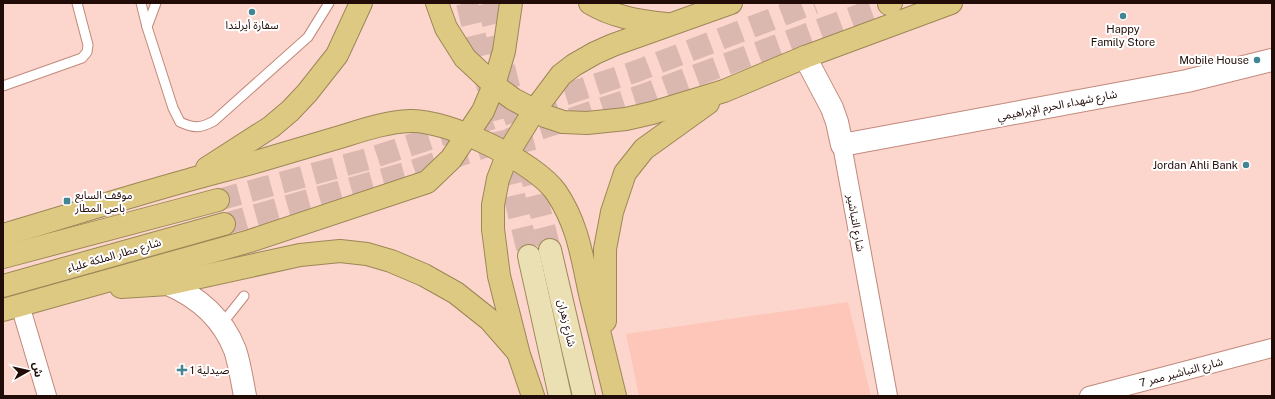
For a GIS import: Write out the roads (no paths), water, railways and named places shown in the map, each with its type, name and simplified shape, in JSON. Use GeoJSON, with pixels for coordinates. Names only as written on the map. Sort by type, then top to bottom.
{"type":"FeatureCollection","features":[{"type":"Feature","properties":{"kind":"highway"},"geometry":{"type":"LineString","coordinates":[[186,180],[230,155],[265,131],[290,111],[307,93],[337,55],[361,3]]}},
{"type":"Feature","properties":{"kind":"highway"},"geometry":{"type":"LineString","coordinates":[[437,3],[446,28],[465,58],[494,86],[534,111],[563,122],[587,123],[626,119],[652,113],[724,91],[804,57],[951,3]]}},
{"type":"Feature","properties":{"kind":"highway"},"geometry":{"type":"LineString","coordinates":[[12,308],[250,241],[427,182],[451,159],[483,111],[494,86],[504,51],[511,3]]}},
{"type":"Feature","properties":{"kind":"highway"},"geometry":{"type":"LineString","coordinates":[[590,3],[600,9],[634,20],[671,25]]}},
{"type":"Feature","properties":{"kind":"highway"},"geometry":{"type":"LineString","coordinates":[[530,395],[499,276],[494,229],[494,205],[498,179],[508,153],[534,111],[561,75],[574,65],[613,45],[731,3]]}},
{"type":"Feature","properties":{"kind":"highway"},"geometry":{"type":"LineString","coordinates":[[606,360],[604,316],[606,249],[612,212],[625,173],[644,149],[724,91]]}},
{"type":"Feature","properties":{"kind":"highway"},"geometry":{"type":"LineString","coordinates":[[3,235],[186,180],[231,169],[366,129],[410,121],[421,121],[435,124],[467,135],[508,153],[540,175],[554,189],[566,207],[578,239],[590,296],[615,396]]}},
{"type":"Feature","properties":{"kind":"highway"},"geometry":{"type":"LineString","coordinates":[[3,257],[218,200]]}},
{"type":"Feature","properties":{"kind":"highway","name":"شارع مطار الملكة علياء"},"geometry":{"type":"LineString","coordinates":[[3,286],[224,224]]}},
{"type":"Feature","properties":{"kind":"highway"},"geometry":{"type":"LineString","coordinates":[[88,286],[114,287],[168,284],[300,255],[340,251],[367,254],[391,261],[424,274],[456,293],[490,320],[519,355]]}},
{"type":"Feature","properties":{"kind":"main road","name":"شارع زهران"},"geometry":{"type":"LineString","coordinates":[[550,250],[584,396]]}},
{"type":"Feature","properties":{"kind":"main road","name":"شارع زهران"},"geometry":{"type":"LineString","coordinates":[[529,256],[560,396]]}},
{"type":"Feature","properties":{"kind":"street","name":"شارع التباشير"},"geometry":{"type":"LineString","coordinates":[[804,57],[832,108],[837,122],[888,396]]}},
{"type":"Feature","properties":{"kind":"street","name":"شارع شهداء الحرم الإبراهيمي"},"geometry":{"type":"LineString","coordinates":[[842,145],[1186,81],[1272,60]]}},
{"type":"Feature","properties":{"kind":"street"},"geometry":{"type":"LineString","coordinates":[[168,284],[181,289],[203,304],[221,325],[229,337],[239,364],[245,396]]}},
{"type":"Feature","properties":{"kind":"street"},"geometry":{"type":"LineString","coordinates":[[12,308],[47,396]]}},
{"type":"Feature","properties":{"kind":"street","name":"شارع التباشير ممر 7"},"geometry":{"type":"LineString","coordinates":[[1089,396],[1272,348]]}},
{"type":"Feature","properties":{"kind":"lane"},"geometry":{"type":"LineString","coordinates":[[3,86],[82,58],[87,52],[88,45],[77,3]]}},
{"type":"Feature","properties":{"kind":"lane"},"geometry":{"type":"LineString","coordinates":[[141,3],[174,108],[180,122],[191,127],[203,126],[214,121],[308,37],[329,3]]}},
{"type":"Feature","properties":{"kind":"lane"},"geometry":{"type":"LineString","coordinates":[[147,26],[156,3]]}},
{"type":"Feature","properties":{"kind":"lane"},"geometry":{"type":"LineString","coordinates":[[221,325],[244,296]]}},
{"type":"Feature","properties":{"kind":"tunnel"},"geometry":{"type":"LineString","coordinates":[[467,3],[529,256]]}},
{"type":"Feature","properties":{"kind":"tunnel"},"geometry":{"type":"LineString","coordinates":[[488,3],[550,250]]}},
{"type":"Feature","properties":{"kind":"tunnel"},"geometry":{"type":"LineString","coordinates":[[218,200],[368,159],[637,71],[814,3]]}},
{"type":"Feature","properties":{"kind":"tunnel"},"geometry":{"type":"LineString","coordinates":[[224,224],[409,172],[640,96],[889,4]]}},
{"type":"Feature","properties":{"kind":"place","name":"سفارة أيرلندا"},"geometry":{"type":"Point","coordinates":[252,12]}},
{"type":"Feature","properties":{"kind":"place","name":"Happy Family Store"},"geometry":{"type":"Point","coordinates":[1123,16]}},
{"type":"Feature","properties":{"kind":"place","name":"Mobile House"},"geometry":{"type":"Point","coordinates":[1257,60]}},
{"type":"Feature","properties":{"kind":"place","name":"Jordan Ahli Bank"},"geometry":{"type":"Point","coordinates":[1246,165]}},
{"type":"Feature","properties":{"kind":"place","name":"موقف السابع باص المطار"},"geometry":{"type":"Point","coordinates":[67,201]}},
{"type":"Feature","properties":{"kind":"place","name":"صيدلية 1"},"geometry":{"type":"Point","coordinates":[182,370]}}]}
